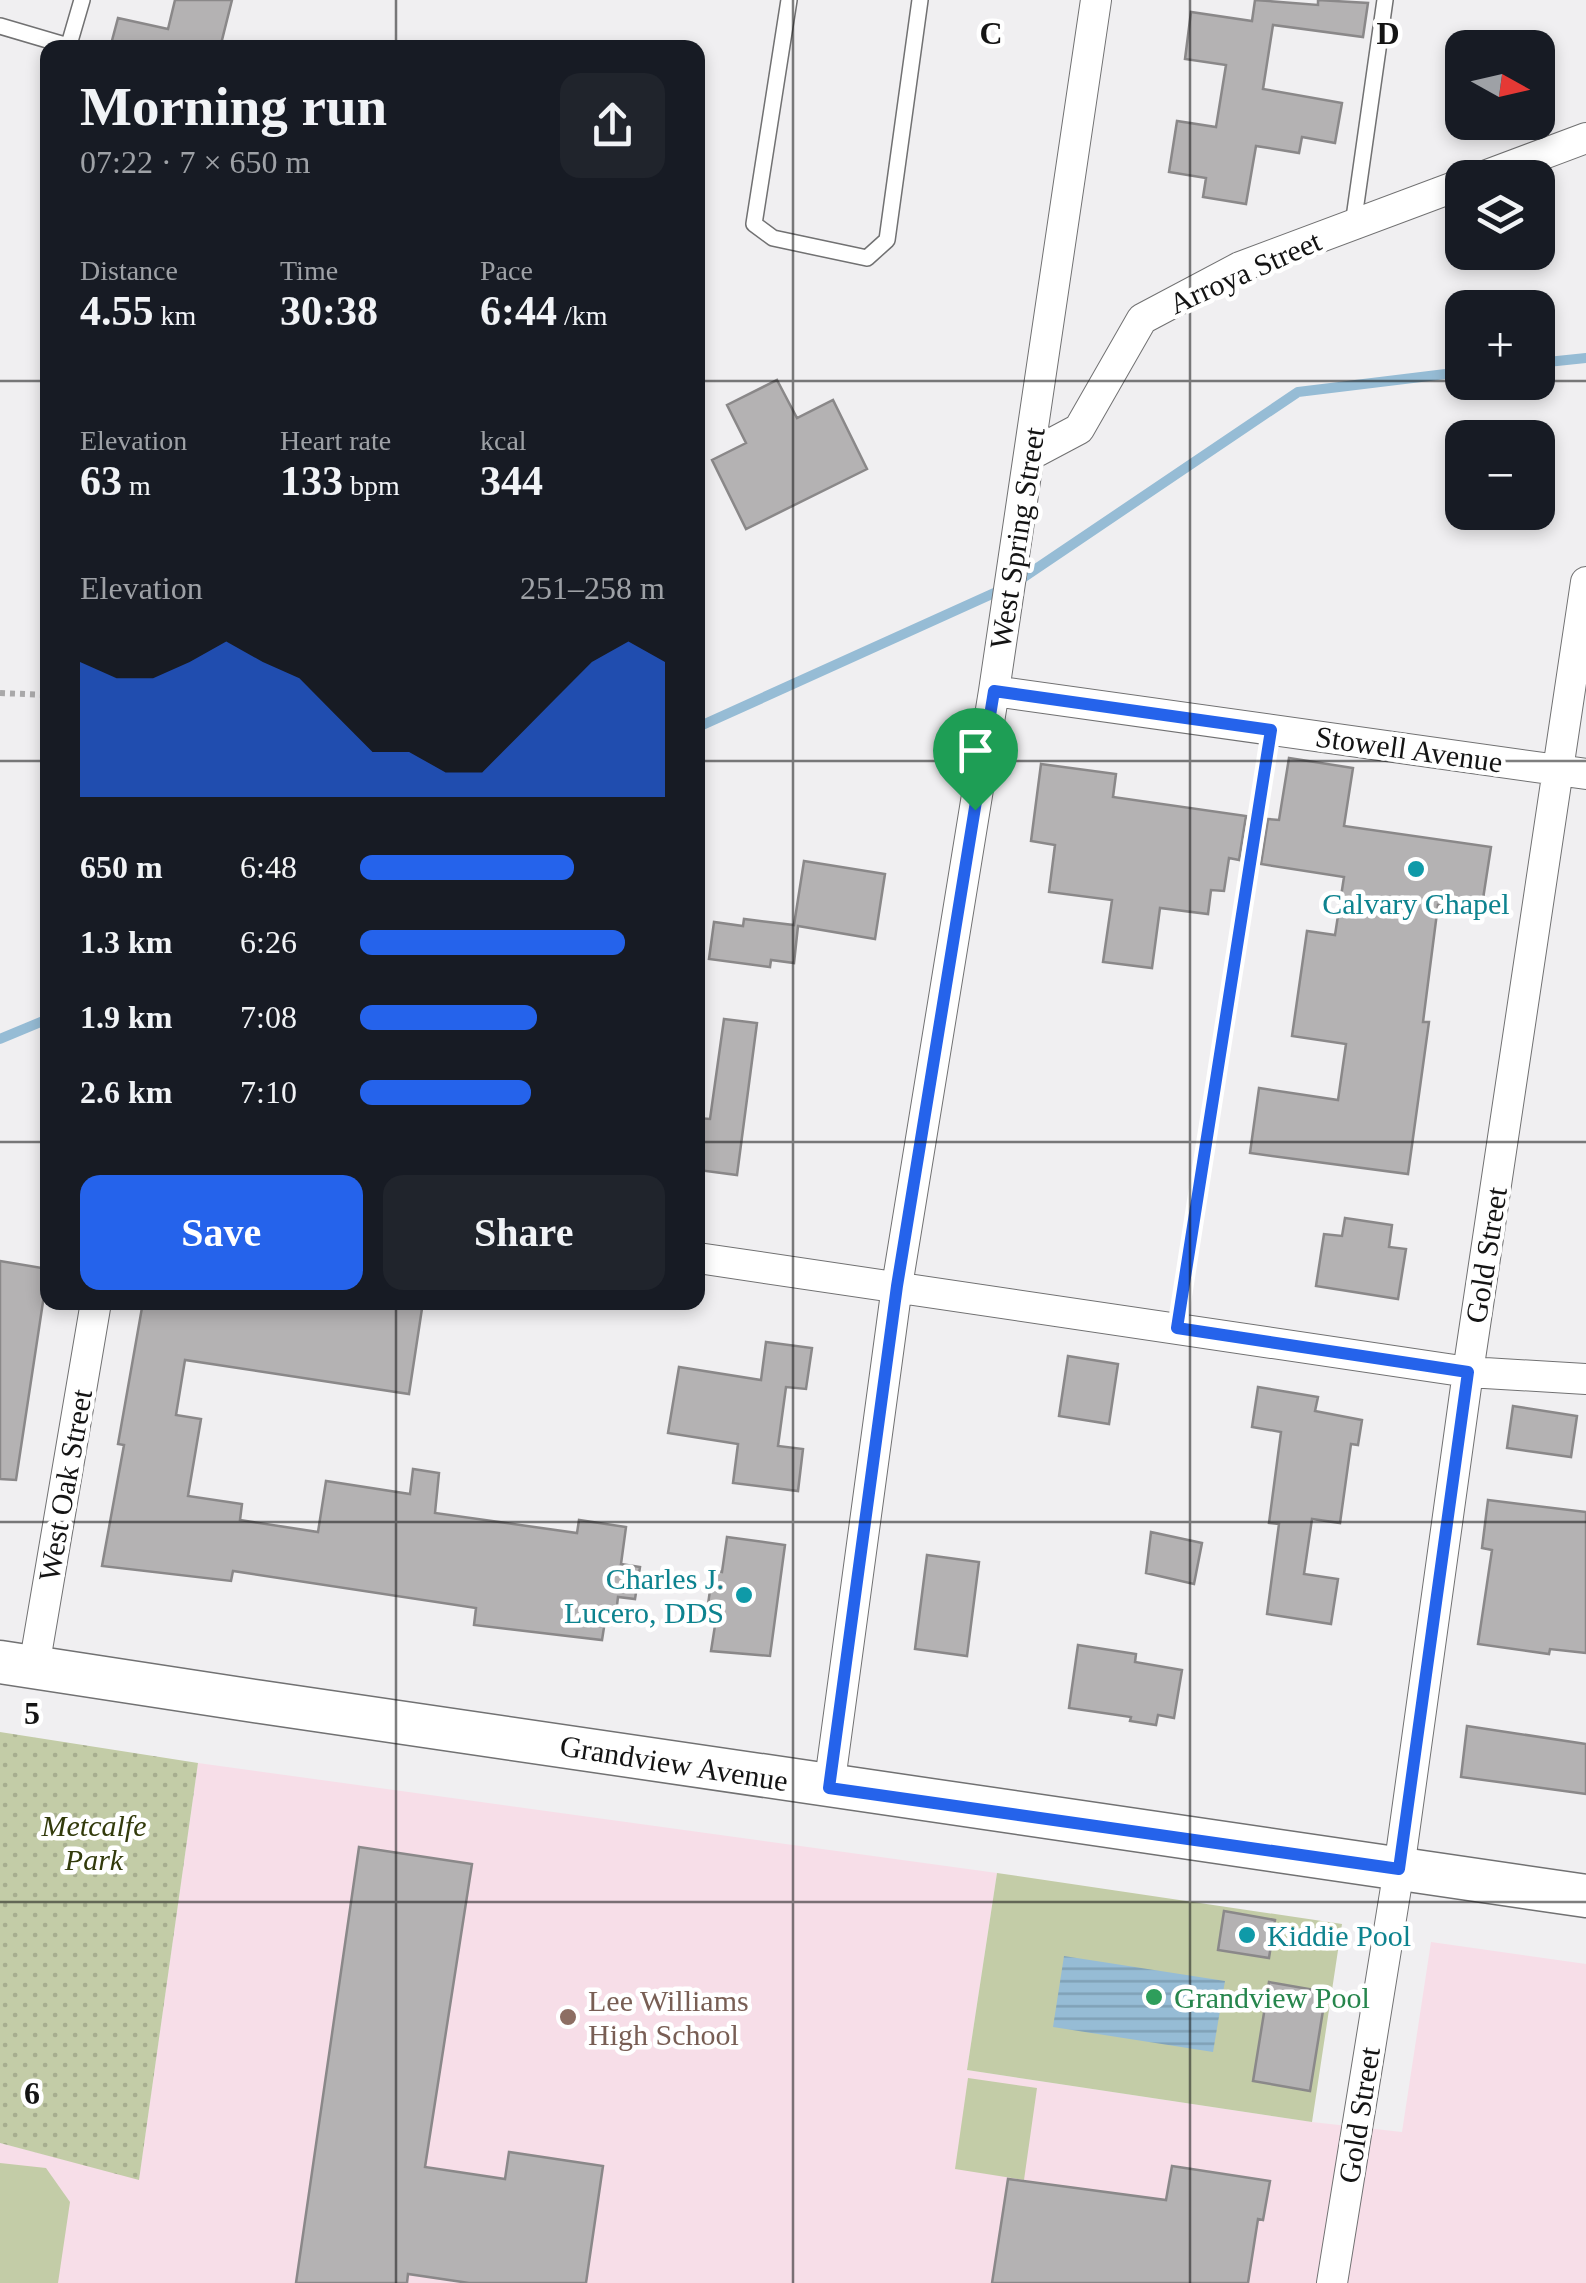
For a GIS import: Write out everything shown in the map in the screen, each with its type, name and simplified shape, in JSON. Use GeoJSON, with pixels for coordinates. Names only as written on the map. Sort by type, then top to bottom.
{"type":"FeatureCollection","features":[{"type":"Feature","properties":{"kind":"main road","name":"Grandview Avenue"},"geometry":{"type":"LineString","coordinates":[[17,1665],[648,1757],[829,1788],[1586,1896]]}},
{"type":"Feature","properties":{"kind":"street","name":"West Spring Street"},"geometry":{"type":"LineString","coordinates":[[829,1788],[897,1286],[994,691],[1096,0]]}},
{"type":"Feature","properties":{"kind":"street"},"geometry":{"type":"LineString","coordinates":[[1527,160],[1586,138]]}},
{"type":"Feature","properties":{"kind":"street","name":"Arroya Street"},"geometry":{"type":"LineString","coordinates":[[1030,455],[1078,429],[1142,320],[1240,267],[1445,190]]}},
{"type":"Feature","properties":{"kind":"street","name":"Gold Street"},"geometry":{"type":"LineString","coordinates":[[1332,2283],[1399,1869],[1468,1372],[1573,772],[1586,582]]}},
{"type":"Feature","properties":{"kind":"street","name":"Stowell Avenue"},"geometry":{"type":"LineString","coordinates":[[994,691],[1573,772]]}},
{"type":"Feature","properties":{"kind":"street"},"geometry":{"type":"LineString","coordinates":[[705,1259],[1468,1372],[1586,1379]]}},
{"type":"Feature","properties":{"kind":"street","name":"West Oak Street"},"geometry":{"type":"LineString","coordinates":[[17,1665],[94,1310]]}},
{"type":"Feature","properties":{"kind":"lane"},"geometry":{"type":"LineString","coordinates":[[70,40],[82,0]]}},
{"type":"Feature","properties":{"kind":"lane"},"geometry":{"type":"LineString","coordinates":[[789,0],[754,224],[773,238],[867,258],[887,240],[920,0]]}},
{"type":"Feature","properties":{"kind":"lane"},"geometry":{"type":"LineString","coordinates":[[1353,225],[1385,0]]}},
{"type":"Feature","properties":{"kind":"lane"},"geometry":{"type":"LineString","coordinates":[[0,26],[45,40]]}},
{"type":"Feature","properties":{"kind":"lane"},"geometry":{"type":"LineString","coordinates":[[1177,1328],[1271,730]]}},
{"type":"Feature","properties":{"kind":"path"},"geometry":{"type":"LineString","coordinates":[[0,693],[40,696]]}},
{"type":"Feature","properties":{"kind":"shaded area","name":"Lee Williams High School"},"geometry":{"type":"Polygon","coordinates":[[[198,1763],[997,1873],[967,2070],[1312,2122],[1402,2132],[1431,1942],[1586,1964],[1586,2283],[0,2283],[0,2143],[139,2179],[198,1763]]]}},
{"type":"Feature","properties":{"kind":"green space","name":"Metcalfe Park"},"geometry":{"type":"Polygon","coordinates":[[[0,1732],[198,1763],[139,2180],[0,2143],[0,1732]]]}},
{"type":"Feature","properties":{"kind":"green space","name":"Grandview Pool"},"geometry":{"type":"Polygon","coordinates":[[[997,1873],[1342,1924],[1312,2122],[967,2070],[997,1873]]]}},
{"type":"Feature","properties":{"kind":"green space"},"geometry":{"type":"Polygon","coordinates":[[[968,2078],[1037,2088],[1024,2180],[955,2169],[968,2078]]]}},
{"type":"Feature","properties":{"kind":"green space"},"geometry":{"type":"Polygon","coordinates":[[[0,2163],[46,2168],[70,2202],[58,2283],[0,2283],[0,2163]]]}},
{"type":"Feature","properties":{"kind":"water"},"geometry":{"type":"Polygon","coordinates":[[[1064,1956],[1225,1981],[1213,2052],[1053,2027],[1064,1956]]]}},
{"type":"Feature","properties":{"kind":"building"},"geometry":{"type":"Polygon","coordinates":[[[175,0],[232,0],[222,40],[112,40],[118,18],[168,29],[175,0]]]}},
{"type":"Feature","properties":{"kind":"building"},"geometry":{"type":"Polygon","coordinates":[[[1255,0],[1318,5],[1318,0],[1368,3],[1363,37],[1273,25],[1263,89],[1342,103],[1335,143],[1302,137],[1299,153],[1256,146],[1246,204],[1203,197],[1206,178],[1169,172],[1177,121],[1216,127],[1226,65],[1185,59],[1191,12],[1252,21],[1255,0]]]}},
{"type":"Feature","properties":{"kind":"building"},"geometry":{"type":"Polygon","coordinates":[[[777,380],[797,418],[833,400],[867,469],[746,529],[712,460],[746,443],[727,405],[777,380]]]}},
{"type":"Feature","properties":{"kind":"building"},"geometry":{"type":"Polygon","coordinates":[[[1289,758],[1353,768],[1344,826],[1491,847],[1481,912],[1438,905],[1423,1022],[1429,1022],[1408,1174],[1250,1153],[1259,1088],[1338,1100],[1346,1044],[1292,1036],[1307,931],[1335,935],[1344,877],[1261,864],[1268,819],[1279,820],[1289,758]]]}},
{"type":"Feature","properties":{"kind":"building"},"geometry":{"type":"Polygon","coordinates":[[[1041,764],[1116,774],[1113,797],[1246,816],[1239,860],[1229,858],[1224,891],[1211,890],[1208,914],[1160,908],[1152,968],[1103,962],[1112,900],[1049,892],[1055,845],[1031,841],[1041,764]]]}},
{"type":"Feature","properties":{"kind":"building"},"geometry":{"type":"Polygon","coordinates":[[[804,861],[885,874],[875,939],[798,926],[794,963],[771,960],[770,967],[709,959],[714,922],[743,926],[744,919],[794,925],[804,861]]]}},
{"type":"Feature","properties":{"kind":"building"},"geometry":{"type":"Polygon","coordinates":[[[724,1019],[757,1023],[737,1175],[705,1171],[705,1119],[710,1119],[724,1019]]]}},
{"type":"Feature","properties":{"kind":"building"},"geometry":{"type":"Polygon","coordinates":[[[1345,1218],[1392,1225],[1389,1247],[1406,1249],[1398,1299],[1316,1286],[1324,1234],[1342,1236],[1345,1218]]]}},
{"type":"Feature","properties":{"kind":"building"},"geometry":{"type":"Polygon","coordinates":[[[0,1261],[40,1268],[42,1310],[16,1480],[0,1479],[0,1261]]]}},
{"type":"Feature","properties":{"kind":"building"},"geometry":{"type":"Polygon","coordinates":[[[142,1310],[422,1310],[409,1394],[185,1360],[176,1415],[201,1419],[188,1496],[242,1504],[240,1520],[318,1532],[326,1481],[410,1494],[413,1469],[439,1473],[435,1513],[577,1533],[579,1520],[626,1527],[621,1564],[640,1567],[635,1599],[618,1597],[615,1622],[605,1621],[602,1640],[474,1625],[476,1608],[233,1571],[231,1581],[102,1566],[124,1445],[118,1444],[142,1310]]]}},
{"type":"Feature","properties":{"kind":"building"},"geometry":{"type":"Polygon","coordinates":[[[766,1342],[812,1348],[806,1389],[786,1387],[778,1446],[803,1449],[798,1491],[733,1483],[738,1444],[668,1433],[679,1367],[761,1380],[766,1342]]]}},
{"type":"Feature","properties":{"kind":"building"},"geometry":{"type":"Polygon","coordinates":[[[1068,1356],[1118,1364],[1109,1424],[1059,1416],[1068,1356]]]}},
{"type":"Feature","properties":{"kind":"building"},"geometry":{"type":"Polygon","coordinates":[[[1258,1387],[1318,1397],[1315,1411],[1362,1420],[1358,1445],[1351,1444],[1340,1523],[1312,1519],[1304,1574],[1338,1579],[1331,1624],[1267,1614],[1279,1524],[1269,1523],[1281,1432],[1252,1427],[1258,1387]]]}},
{"type":"Feature","properties":{"kind":"building"},"geometry":{"type":"Polygon","coordinates":[[[1513,1406],[1577,1416],[1571,1457],[1507,1448],[1513,1406]]]}},
{"type":"Feature","properties":{"kind":"building"},"geometry":{"type":"Polygon","coordinates":[[[1488,1500],[1586,1512],[1586,1653],[1550,1649],[1549,1654],[1478,1644],[1492,1550],[1482,1548],[1488,1500]]]}},
{"type":"Feature","properties":{"kind":"building"},"geometry":{"type":"Polygon","coordinates":[[[1151,1532],[1202,1543],[1194,1584],[1146,1573],[1151,1532]]]}},
{"type":"Feature","properties":{"kind":"building","name":"Charles J. Lucero, DDS"},"geometry":{"type":"Polygon","coordinates":[[[727,1537],[785,1545],[770,1656],[711,1651],[716,1619],[706,1618],[713,1570],[722,1572],[727,1537]]]}},
{"type":"Feature","properties":{"kind":"building"},"geometry":{"type":"Polygon","coordinates":[[[927,1555],[979,1562],[967,1656],[915,1649],[927,1555]]]}},
{"type":"Feature","properties":{"kind":"building"},"geometry":{"type":"Polygon","coordinates":[[[1078,1645],[1136,1654],[1135,1662],[1182,1670],[1174,1718],[1158,1715],[1156,1725],[1130,1721],[1131,1717],[1069,1708],[1078,1645]]]}},
{"type":"Feature","properties":{"kind":"building"},"geometry":{"type":"Polygon","coordinates":[[[1467,1726],[1586,1744],[1586,1794],[1461,1777],[1467,1726]]]}},
{"type":"Feature","properties":{"kind":"building"},"geometry":{"type":"Polygon","coordinates":[[[359,1847],[472,1864],[425,2167],[505,2179],[509,2152],[603,2166],[586,2283],[469,2283],[408,2274],[407,2283],[296,2283],[359,1847]]]}},
{"type":"Feature","properties":{"kind":"building","name":"Kiddie Pool"},"geometry":{"type":"Polygon","coordinates":[[[1224,1911],[1275,1920],[1269,1958],[1218,1950],[1224,1911]]]}},
{"type":"Feature","properties":{"kind":"building"},"geometry":{"type":"Polygon","coordinates":[[[1269,1982],[1326,1992],[1310,2091],[1253,2081],[1269,1982]]]}},
{"type":"Feature","properties":{"kind":"building"},"geometry":{"type":"Polygon","coordinates":[[[1172,2166],[1270,2181],[1263,2220],[1258,2219],[1248,2283],[992,2283],[1008,2179],[1166,2200],[1172,2166]]]}},
{"type":"Feature","properties":{"kind":"waterway"},"geometry":{"type":"LineString","coordinates":[[1555,361],[1586,358]]}},
{"type":"Feature","properties":{"kind":"waterway"},"geometry":{"type":"LineString","coordinates":[[1018,581],[1298,392],[1445,374]]}},
{"type":"Feature","properties":{"kind":"waterway"},"geometry":{"type":"LineString","coordinates":[[705,724],[1003,589]]}},
{"type":"Feature","properties":{"kind":"waterway"},"geometry":{"type":"LineString","coordinates":[[0,1039],[40,1022]]}},
{"type":"Feature","properties":{"kind":"place","name":"Calvary Chapel"},"geometry":{"type":"Point","coordinates":[1416,869]}},
{"type":"Feature","properties":{"kind":"place","name":"Charles J. Lucero, DDS"},"geometry":{"type":"Point","coordinates":[744,1595]}},
{"type":"Feature","properties":{"kind":"place","name":"Kiddie Pool"},"geometry":{"type":"Point","coordinates":[1247,1935]}},
{"type":"Feature","properties":{"kind":"place","name":"Grandview Pool"},"geometry":{"type":"Point","coordinates":[1154,1997]}},
{"type":"Feature","properties":{"kind":"place","name":"Lee Williams High School"},"geometry":{"type":"Point","coordinates":[568,2017]}},
{"type":"Feature","properties":{"kind":"route"},"geometry":{"type":"LineString","coordinates":[[994,691],[1271,730],[1177,1328],[1468,1372],[1399,1869],[829,1788],[897,1286],[975,810],[994,691]]}}]}
